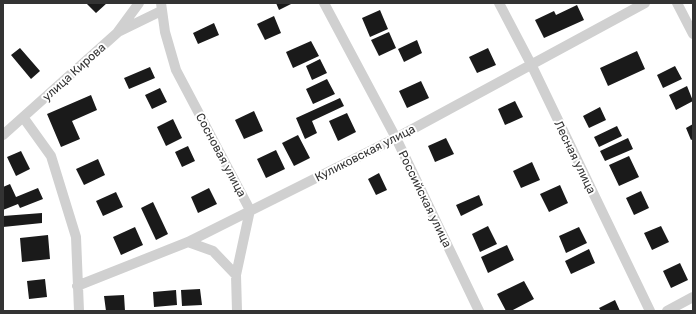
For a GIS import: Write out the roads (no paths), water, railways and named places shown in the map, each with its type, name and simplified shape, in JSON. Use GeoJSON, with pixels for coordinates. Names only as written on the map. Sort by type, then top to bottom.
{"type":"FeatureCollection","features":[{"type":"Feature","properties":{"kind":"street","name":"улица Кирова"},"geometry":{"type":"LineString","coordinates":[[3,135],[117,33],[139,3]]}},
{"type":"Feature","properties":{"kind":"street","name":"Российская улица"},"geometry":{"type":"LineString","coordinates":[[324,3],[396,138],[480,311]]}},
{"type":"Feature","properties":{"kind":"street","name":"Лесная улица"},"geometry":{"type":"LineString","coordinates":[[499,3],[531,64],[650,311]]}},
{"type":"Feature","properties":{"kind":"street","name":"Куликовская улица"},"geometry":{"type":"LineString","coordinates":[[77,286],[188,242],[396,138],[645,3]]}},
{"type":"Feature","properties":{"kind":"street"},"geometry":{"type":"LineString","coordinates":[[677,3],[693,34]]}},
{"type":"Feature","properties":{"kind":"street"},"geometry":{"type":"LineString","coordinates":[[117,33],[161,7]]}},
{"type":"Feature","properties":{"kind":"street","name":"Сосновая улица"},"geometry":{"type":"LineString","coordinates":[[161,7],[170,51],[176,70],[250,210],[236,276],[237,311]]}},
{"type":"Feature","properties":{"kind":"street"},"geometry":{"type":"LineString","coordinates":[[23,117],[51,156],[76,238],[79,311]]}},
{"type":"Feature","properties":{"kind":"street"},"geometry":{"type":"LineString","coordinates":[[188,242],[214,251],[236,276]]}},
{"type":"Feature","properties":{"kind":"street"},"geometry":{"type":"LineString","coordinates":[[668,311],[693,297]]}}]}
